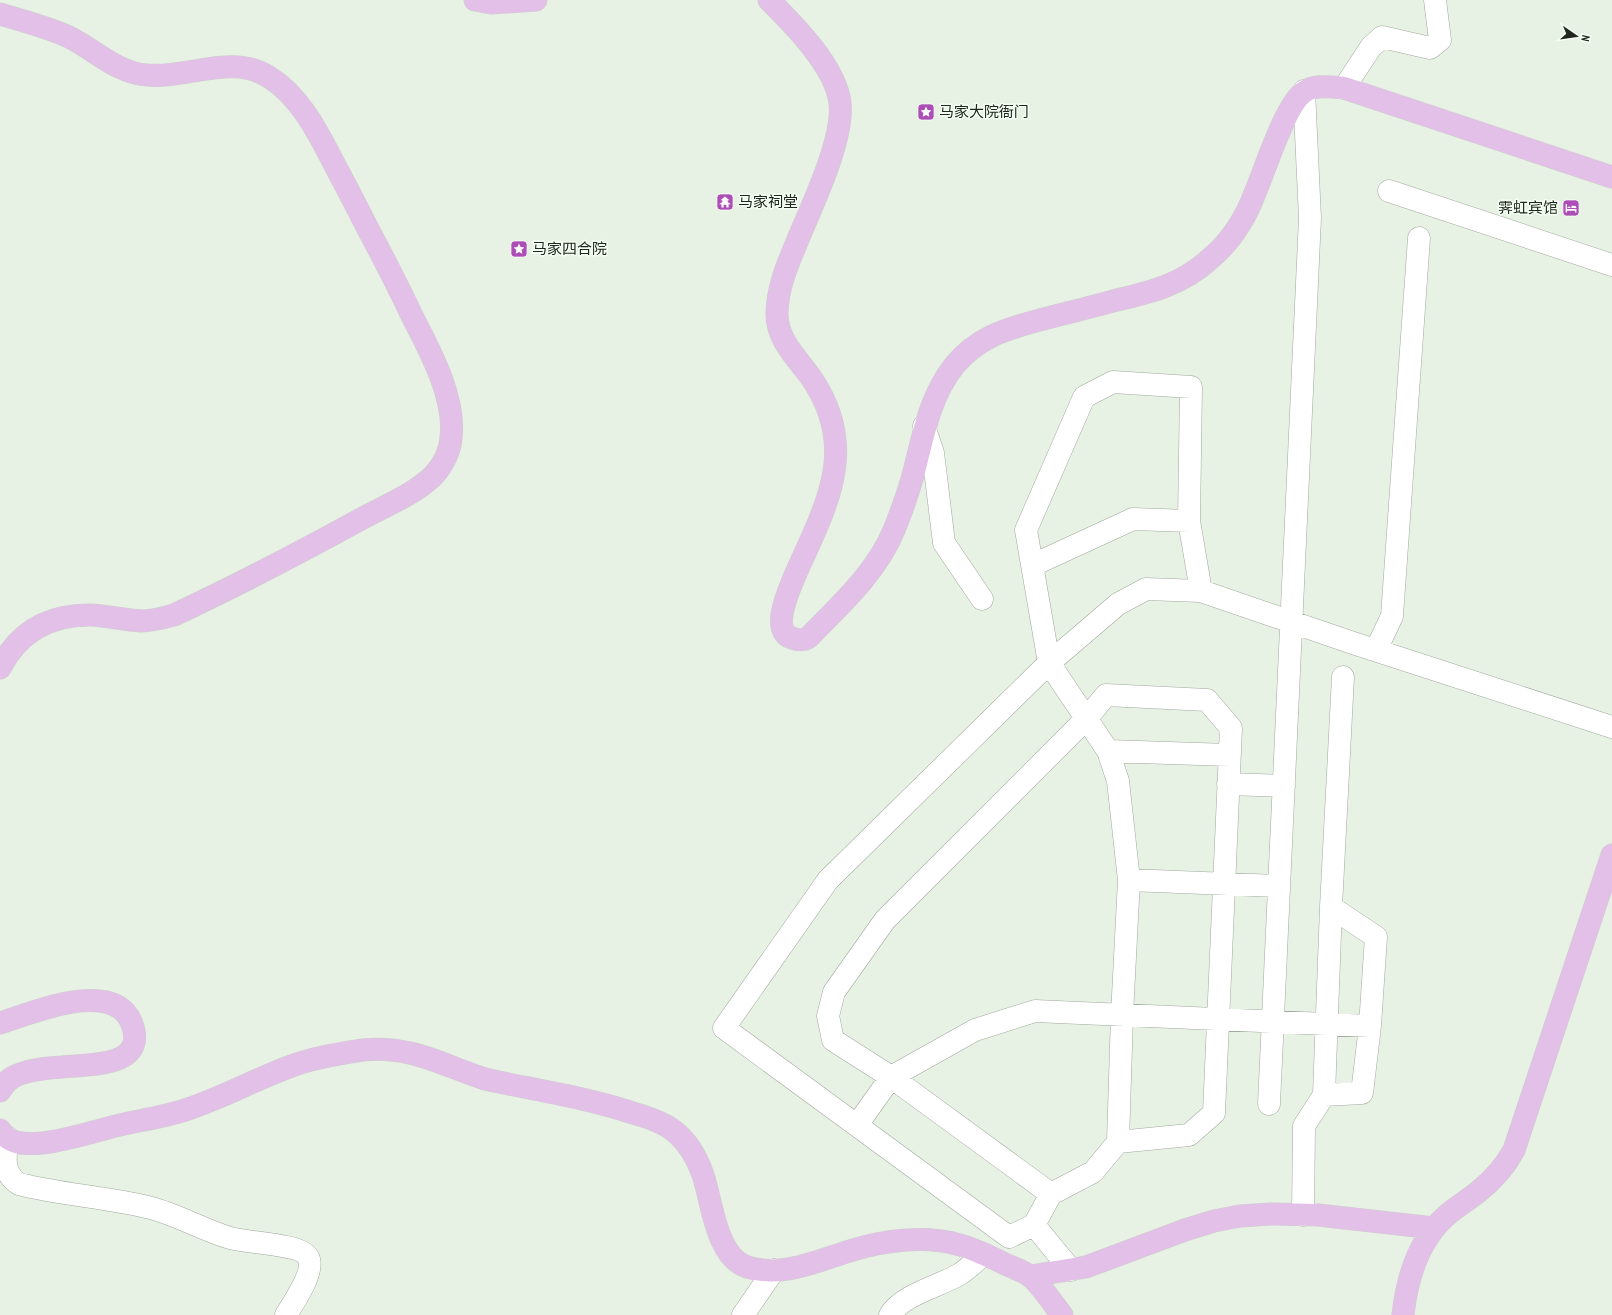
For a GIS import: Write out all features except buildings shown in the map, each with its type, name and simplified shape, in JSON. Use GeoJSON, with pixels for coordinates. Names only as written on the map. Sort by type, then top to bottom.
{"type":"FeatureCollection","features":[{"type":"Feature","properties":{"kind":"main road"},"geometry":{"type":"LineString","coordinates":[[475,0],[491,3],[536,0]]}},
{"type":"Feature","properties":{"kind":"main road"},"geometry":{"type":"LineString","coordinates":[[769,0],[799,31],[824,64],[832,79],[840,104],[839,125],[830,156],[785,274],[777,306],[777,322],[782,337],[812,380],[827,407],[834,429],[836,451],[834,474],[827,500],[790,586],[784,606],[782,626],[784,633],[789,637],[802,640],[809,638],[860,583],[880,557],[893,533],[904,505],[924,426],[932,406],[945,379],[963,357],[980,341],[999,332],[1157,290],[1190,275],[1213,257],[1243,219],[1283,122],[1293,105],[1304,92],[1324,86],[1344,88],[1612,177]]}},
{"type":"Feature","properties":{"kind":"main road"},"geometry":{"type":"LineString","coordinates":[[0,14],[66,36],[84,45],[114,65],[146,76],[162,76],[222,67],[244,67],[269,76],[280,85],[299,105],[322,141],[388,267],[435,364],[446,393],[452,429],[452,438],[447,456],[434,475],[422,485],[316,544],[174,615],[158,620],[142,621],[94,615],[75,615],[44,623],[20,640],[8,654],[0,668]]}},
{"type":"Feature","properties":{"kind":"main road"},"geometry":{"type":"LineString","coordinates":[[1403,1315],[1408,1283],[1414,1263],[1423,1244],[1434,1228],[1447,1215],[1495,1177],[1508,1161],[1514,1150],[1612,855]]}},
{"type":"Feature","properties":{"kind":"main road"},"geometry":{"type":"LineString","coordinates":[[0,1023],[64,1004],[83,1000],[98,1000],[116,1004],[122,1008],[130,1019],[135,1034],[131,1049],[122,1058],[116,1061],[97,1065],[39,1069],[21,1074],[9,1080],[0,1091]]}},
{"type":"Feature","properties":{"kind":"main road"},"geometry":{"type":"LineString","coordinates":[[4,1134],[16,1142],[28,1143],[62,1139],[185,1110],[279,1071],[319,1058],[364,1050],[403,1051],[430,1058],[485,1079],[619,1108],[649,1118],[668,1127],[683,1139],[697,1160],[703,1176],[717,1228],[728,1252],[733,1258],[745,1266],[754,1269],[788,1269],[811,1264],[870,1245],[909,1240],[938,1241],[960,1245],[984,1254],[1031,1276],[1062,1315]]}},
{"type":"Feature","properties":{"kind":"main road"},"geometry":{"type":"LineString","coordinates":[[1031,1276],[1086,1268],[1185,1230],[1214,1221],[1240,1216],[1271,1214],[1303,1215],[1375,1220],[1434,1228]]}},
{"type":"Feature","properties":{"kind":"street"},"geometry":{"type":"LineString","coordinates":[[1344,88],[1371,47],[1382,37],[1430,48],[1440,40],[1435,0]]}},
{"type":"Feature","properties":{"kind":"street"},"geometry":{"type":"LineString","coordinates":[[1269,1104],[1310,218],[1304,92]]}},
{"type":"Feature","properties":{"kind":"street"},"geometry":{"type":"LineString","coordinates":[[1389,191],[1612,265]]}},
{"type":"Feature","properties":{"kind":"street"},"geometry":{"type":"LineString","coordinates":[[1376,650],[1392,616],[1419,238]]}},
{"type":"Feature","properties":{"kind":"street"},"geometry":{"type":"LineString","coordinates":[[1201,591],[1189,521],[1191,387],[1113,382],[1084,397],[1026,530],[1049,663],[1108,751],[1118,781],[1129,880],[1122,1015],[1118,1142],[1093,1172],[1051,1194],[1034,1225],[1009,1237],[724,1028],[828,880],[1049,663],[1118,604],[1146,589],[1201,591],[1353,643],[1612,727]]}},
{"type":"Feature","properties":{"kind":"street"},"geometry":{"type":"LineString","coordinates":[[924,426],[934,453],[944,543],[982,600]]}},
{"type":"Feature","properties":{"kind":"street"},"geometry":{"type":"LineString","coordinates":[[1033,565],[1133,519],[1189,521]]}},
{"type":"Feature","properties":{"kind":"street"},"geometry":{"type":"LineString","coordinates":[[1303,1215],[1304,1126],[1324,1095],[1331,907],[1343,677]]}},
{"type":"Feature","properties":{"kind":"street"},"geometry":{"type":"LineString","coordinates":[[1051,1194],[891,1077],[834,1040],[828,1016],[834,992],[885,920],[1087,718],[1106,695],[1207,700],[1230,728],[1214,1112],[1189,1135],[1118,1142]]}},
{"type":"Feature","properties":{"kind":"street"},"geometry":{"type":"LineString","coordinates":[[1108,751],[1229,756]]}},
{"type":"Feature","properties":{"kind":"street"},"geometry":{"type":"LineString","coordinates":[[1228,784],[1284,786]]}},
{"type":"Feature","properties":{"kind":"street"},"geometry":{"type":"LineString","coordinates":[[1129,880],[1279,886]]}},
{"type":"Feature","properties":{"kind":"street"},"geometry":{"type":"LineString","coordinates":[[1324,1095],[1362,1093],[1370,1026],[1376,937],[1331,907]]}},
{"type":"Feature","properties":{"kind":"street"},"geometry":{"type":"LineString","coordinates":[[857,1125],[891,1077],[975,1030],[1035,1011],[1370,1026]]}},
{"type":"Feature","properties":{"kind":"street"},"geometry":{"type":"LineString","coordinates":[[4,1134],[7,1168],[12,1179],[19,1184],[150,1208],[173,1215],[230,1238],[301,1250],[309,1259],[309,1271],[286,1315]]}},
{"type":"Feature","properties":{"kind":"street"},"geometry":{"type":"LineString","coordinates":[[1034,1225],[1071,1270]]}},
{"type":"Feature","properties":{"kind":"street"},"geometry":{"type":"LineString","coordinates":[[890,1315],[900,1304],[926,1289],[960,1273],[984,1254]]}},
{"type":"Feature","properties":{"kind":"street"},"geometry":{"type":"LineString","coordinates":[[743,1315],[774,1270]]}},
{"type":"Feature","properties":{"kind":"place","name":"马家大院衙门"},"geometry":{"type":"Point","coordinates":[926,112]}},
{"type":"Feature","properties":{"kind":"place","name":"马家祠堂"},"geometry":{"type":"Point","coordinates":[725,202]}},
{"type":"Feature","properties":{"kind":"place","name":"霁虹宾馆"},"geometry":{"type":"Point","coordinates":[1571,208]}},
{"type":"Feature","properties":{"kind":"place","name":"马家四合院"},"geometry":{"type":"Point","coordinates":[519,249]}}]}
